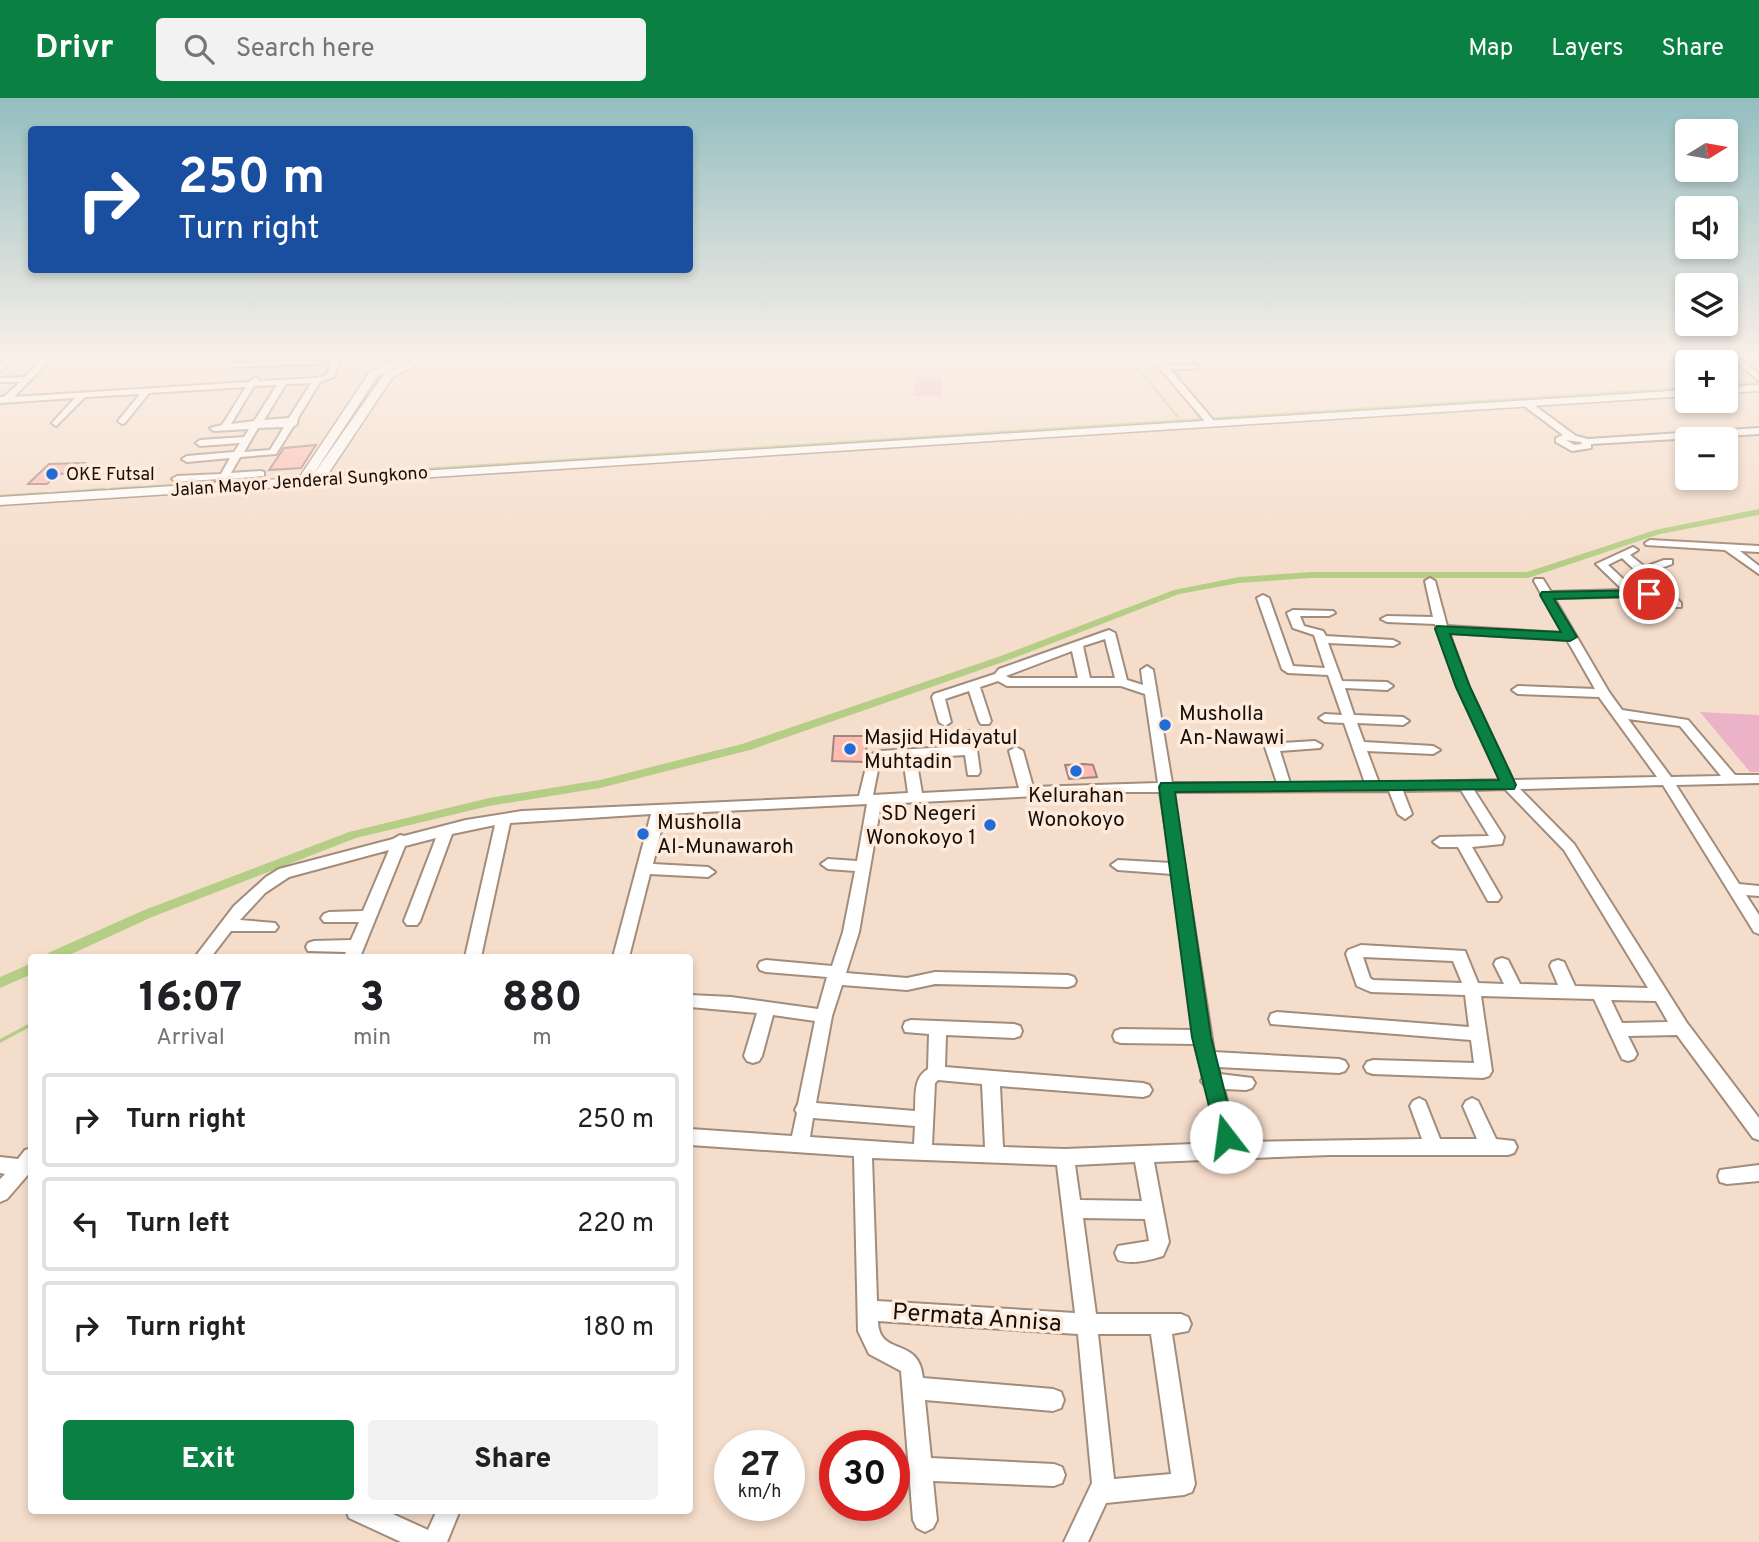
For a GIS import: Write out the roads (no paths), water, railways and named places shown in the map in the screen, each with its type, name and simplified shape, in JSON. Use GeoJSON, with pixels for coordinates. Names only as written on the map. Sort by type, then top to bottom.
{"type":"FeatureCollection","features":[{"type":"Feature","properties":{"kind":"main road"},"geometry":{"type":"LineString","coordinates":[[303,481],[339,426]]}},
{"type":"Feature","properties":{"kind":"main road"},"geometry":{"type":"LineString","coordinates":[[318,480],[354,426]]}},
{"type":"Feature","properties":{"kind":"main road","name":"Jalan Mayor Jenderal Sungkono"},"geometry":{"type":"LineString","coordinates":[[0,501],[222,481],[303,481],[1115,426]]}},
{"type":"Feature","properties":{"kind":"street"},"geometry":{"type":"LineString","coordinates":[[220,426],[214,428],[237,426]]}},
{"type":"Feature","properties":{"kind":"street"},"geometry":{"type":"LineString","coordinates":[[222,481],[244,440],[255,426]]}},
{"type":"Feature","properties":{"kind":"street"},"geometry":{"type":"LineString","coordinates":[[187,459],[273,452],[291,426]]}},
{"type":"Feature","properties":{"kind":"street"},"geometry":{"type":"LineString","coordinates":[[1558,426],[1572,437],[1559,440],[1566,446],[1579,448],[1588,446],[1586,442],[1759,431]]}},
{"type":"Feature","properties":{"kind":"street"},"geometry":{"type":"LineString","coordinates":[[200,443],[244,440]]}},
{"type":"Feature","properties":{"kind":"street"},"geometry":{"type":"LineString","coordinates":[[177,479],[222,481],[261,474]]}},
{"type":"Feature","properties":{"kind":"street"},"geometry":{"type":"LineString","coordinates":[[1708,533],[1757,568]]}},
{"type":"Feature","properties":{"kind":"street"},"geometry":{"type":"LineString","coordinates":[[1692,535],[1702,546]]}},
{"type":"Feature","properties":{"kind":"street"},"geometry":{"type":"LineString","coordinates":[[1650,543],[1759,549]]}},
{"type":"Feature","properties":{"kind":"street"},"geometry":{"type":"LineString","coordinates":[[1633,594],[1601,564],[1628,552],[1677,605]]}},
{"type":"Feature","properties":{"kind":"street"},"geometry":{"type":"LineString","coordinates":[[1644,571],[1668,562]]}},
{"type":"Feature","properties":{"kind":"street"},"geometry":{"type":"LineString","coordinates":[[1430,581],[1441,625],[1468,698],[1509,785],[1569,847],[1681,1028],[1759,1132]]}},
{"type":"Feature","properties":{"kind":"street"},"geometry":{"type":"LineString","coordinates":[[1539,581],[1603,693],[1667,781],[1759,928]]}},
{"type":"Feature","properties":{"kind":"street"},"geometry":{"type":"LineString","coordinates":[[1546,595],[1665,593]]}},
{"type":"Feature","properties":{"kind":"street"},"geometry":{"type":"LineString","coordinates":[[1263,598],[1288,669],[1387,686]]}},
{"type":"Feature","properties":{"kind":"street"},"geometry":{"type":"LineString","coordinates":[[1329,613],[1293,613],[1299,628],[1318,632],[1322,639],[1333,678],[1373,786]]}},
{"type":"Feature","properties":{"kind":"street"},"geometry":{"type":"LineString","coordinates":[[1387,619],[1570,637]]}},
{"type":"Feature","properties":{"kind":"street"},"geometry":{"type":"LineString","coordinates":[[945,722],[938,697],[999,677],[1003,672],[1106,633],[1112,634],[1122,682]]}},
{"type":"Feature","properties":{"kind":"street"},"geometry":{"type":"LineString","coordinates":[[1322,639],[1393,643]]}},
{"type":"Feature","properties":{"kind":"street"},"geometry":{"type":"LineString","coordinates":[[1077,645],[1085,682]]}},
{"type":"Feature","properties":{"kind":"street"},"geometry":{"type":"LineString","coordinates":[[1039,659],[1044,682]]}},
{"type":"Feature","properties":{"kind":"street"},"geometry":{"type":"LineString","coordinates":[[1147,670],[1180,869],[1202,1037],[1210,1081],[1231,1152]]}},
{"type":"Feature","properties":{"kind":"street"},"geometry":{"type":"LineString","coordinates":[[999,677],[1007,682],[1122,682],[1151,692]]}},
{"type":"Feature","properties":{"kind":"street"},"geometry":{"type":"LineString","coordinates":[[973,685],[985,721]]}},
{"type":"Feature","properties":{"kind":"street"},"geometry":{"type":"LineString","coordinates":[[1518,690],[1603,693]]}},
{"type":"Feature","properties":{"kind":"street"},"geometry":{"type":"LineString","coordinates":[[1616,713],[1684,723],[1731,779]]}},
{"type":"Feature","properties":{"kind":"street"},"geometry":{"type":"LineString","coordinates":[[1325,718],[1403,721]]}},
{"type":"Feature","properties":{"kind":"street"},"geometry":{"type":"LineString","coordinates":[[800,1142],[824,1016],[851,932],[874,758],[970,743],[973,772]]}},
{"type":"Feature","properties":{"kind":"street"},"geometry":{"type":"LineString","coordinates":[[1285,787],[1272,747],[1315,745]]}},
{"type":"Feature","properties":{"kind":"street"},"geometry":{"type":"LineString","coordinates":[[1358,746],[1433,750]]}},
{"type":"Feature","properties":{"kind":"street"},"geometry":{"type":"LineString","coordinates":[[1016,751],[1027,791]]}},
{"type":"Feature","properties":{"kind":"street"},"geometry":{"type":"LineString","coordinates":[[909,754],[916,798]]}},
{"type":"Feature","properties":{"kind":"street"},"geometry":{"type":"LineString","coordinates":[[205,954],[226,925],[273,878],[315,862],[504,818],[1027,791],[1167,787],[1465,786],[1759,779]]}},
{"type":"Feature","properties":{"kind":"street"},"geometry":{"type":"LineString","coordinates":[[1440,842],[1497,841],[1465,786]]}},
{"type":"Feature","properties":{"kind":"street"},"geometry":{"type":"LineString","coordinates":[[1394,787],[1405,814]]}},
{"type":"Feature","properties":{"kind":"street"},"geometry":{"type":"LineString","coordinates":[[622,954],[660,808]]}},
{"type":"Feature","properties":{"kind":"street"},"geometry":{"type":"LineString","coordinates":[[474,954],[504,818]]}},
{"type":"Feature","properties":{"kind":"street"},"geometry":{"type":"LineString","coordinates":[[412,921],[446,830]]}},
{"type":"Feature","properties":{"kind":"street"},"geometry":{"type":"LineString","coordinates":[[314,947],[354,952],[400,841]]}},
{"type":"Feature","properties":{"kind":"street"},"geometry":{"type":"LineString","coordinates":[[1462,842],[1493,897]]}},
{"type":"Feature","properties":{"kind":"street"},"geometry":{"type":"LineString","coordinates":[[828,864],[861,866]]}},
{"type":"Feature","properties":{"kind":"street"},"geometry":{"type":"LineString","coordinates":[[1118,866],[1180,869]]}},
{"type":"Feature","properties":{"kind":"street"},"geometry":{"type":"LineString","coordinates":[[645,869],[708,872]]}},
{"type":"Feature","properties":{"kind":"street"},"geometry":{"type":"LineString","coordinates":[[1733,889],[1759,891]]}},
{"type":"Feature","properties":{"kind":"street"},"geometry":{"type":"LineString","coordinates":[[329,918],[369,916]]}},
{"type":"Feature","properties":{"kind":"street"},"geometry":{"type":"LineString","coordinates":[[226,925],[270,927]]}},
{"type":"Feature","properties":{"kind":"street"},"geometry":{"type":"LineString","coordinates":[[1373,1067],[1483,1071],[1472,988],[1459,955],[1361,951],[1354,954],[1366,985],[1472,988],[1514,988],[1600,995],[1660,995]]}},
{"type":"Feature","properties":{"kind":"street"},"geometry":{"type":"LineString","coordinates":[[1502,964],[1514,988]]}},
{"type":"Feature","properties":{"kind":"street"},"geometry":{"type":"LineString","coordinates":[[766,966],[907,984],[935,978],[1068,981]]}},
{"type":"Feature","properties":{"kind":"street"},"geometry":{"type":"LineString","coordinates":[[1558,966],[1569,992]]}},
{"type":"Feature","properties":{"kind":"street"},"geometry":{"type":"LineString","coordinates":[[1600,995],[1628,1054]]}},
{"type":"Feature","properties":{"kind":"street"},"geometry":{"type":"LineString","coordinates":[[693,1001],[824,1016]]}},
{"type":"Feature","properties":{"kind":"street"},"geometry":{"type":"LineString","coordinates":[[753,1056],[767,1008]]}},
{"type":"Feature","properties":{"kind":"street"},"geometry":{"type":"LineString","coordinates":[[1277,1019],[1479,1034]]}},
{"type":"Feature","properties":{"kind":"street"},"geometry":{"type":"LineString","coordinates":[[911,1027],[1014,1031]]}},
{"type":"Feature","properties":{"kind":"street"},"geometry":{"type":"LineString","coordinates":[[936,1073],[938,1028]]}},
{"type":"Feature","properties":{"kind":"street"},"geometry":{"type":"LineString","coordinates":[[1616,1030],[1681,1028]]}},
{"type":"Feature","properties":{"kind":"street"},"geometry":{"type":"LineString","coordinates":[[1121,1036],[1202,1037]]}},
{"type":"Feature","properties":{"kind":"street"},"geometry":{"type":"LineString","coordinates":[[1206,1059],[1339,1066]]}},
{"type":"Feature","properties":{"kind":"street"},"geometry":{"type":"LineString","coordinates":[[923,1153],[926,1079],[936,1073],[1143,1090]]}},
{"type":"Feature","properties":{"kind":"street"},"geometry":{"type":"LineString","coordinates":[[991,1078],[994,1155]]}},
{"type":"Feature","properties":{"kind":"street"},"geometry":{"type":"LineString","coordinates":[[1210,1081],[1246,1083]]}},
{"type":"Feature","properties":{"kind":"street"},"geometry":{"type":"LineString","coordinates":[[1419,1106],[1434,1148]]}},
{"type":"Feature","properties":{"kind":"street"},"geometry":{"type":"LineString","coordinates":[[693,1137],[800,1142],[923,1153],[1065,1157],[1329,1147],[1499,1147],[1472,1106]]}},
{"type":"Feature","properties":{"kind":"street"},"geometry":{"type":"LineString","coordinates":[[804,1110],[924,1119]]}},
{"type":"Feature","properties":{"kind":"street"},"geometry":{"type":"LineString","coordinates":[[863,1149],[870,1340],[883,1353],[909,1363],[914,1388],[925,1520]]}},
{"type":"Feature","properties":{"kind":"street"},"geometry":{"type":"LineString","coordinates":[[1125,1253],[1156,1250],[1159,1242],[1143,1154]]}},
{"type":"Feature","properties":{"kind":"street","name":"Permata Annisa"},"geometry":{"type":"LineString","coordinates":[[867,1310],[1087,1324],[1170,1324],[1184,1484],[1101,1492],[1087,1324],[1065,1157]]}},
{"type":"Feature","properties":{"kind":"street"},"geometry":{"type":"LineString","coordinates":[[0,1165],[26,1162]]}},
{"type":"Feature","properties":{"kind":"street"},"geometry":{"type":"LineString","coordinates":[[0,1193],[26,1162]]}},
{"type":"Feature","properties":{"kind":"street"},"geometry":{"type":"LineString","coordinates":[[1727,1176],[1759,1173]]}},
{"type":"Feature","properties":{"kind":"street"},"geometry":{"type":"LineString","coordinates":[[1072,1209],[1145,1210]]}},
{"type":"Feature","properties":{"kind":"street"},"geometry":{"type":"LineString","coordinates":[[914,1388],[1054,1400]]}},
{"type":"Feature","properties":{"kind":"street"},"geometry":{"type":"LineString","coordinates":[[922,1469],[1054,1475]]}},
{"type":"Feature","properties":{"kind":"street"},"geometry":{"type":"LineString","coordinates":[[1076,1542],[1101,1492]]}},
{"type":"Feature","properties":{"kind":"street"},"geometry":{"type":"LineString","coordinates":[[366,1514],[427,1542]]}},
{"type":"Feature","properties":{"kind":"street"},"geometry":{"type":"LineString","coordinates":[[435,1542],[447,1514]]}},
{"type":"Feature","properties":{"kind":"waterway"},"geometry":{"type":"LineString","coordinates":[[332,475],[1089,426]]}},
{"type":"Feature","properties":{"kind":"waterway"},"geometry":{"type":"LineString","coordinates":[[225,482],[260,479]]}},
{"type":"Feature","properties":{"kind":"waterway"},"geometry":{"type":"LineString","coordinates":[[147,487],[217,482]]}},
{"type":"Feature","properties":{"kind":"waterway"},"geometry":{"type":"LineString","coordinates":[[111,489],[140,487]]}},
{"type":"Feature","properties":{"kind":"waterway"},"geometry":{"type":"LineString","coordinates":[[55,493],[104,489]]}},
{"type":"Feature","properties":{"kind":"waterway"},"geometry":{"type":"LineString","coordinates":[[0,496],[46,493]]}},
{"type":"Feature","properties":{"kind":"waterway"},"geometry":{"type":"LineString","coordinates":[[60,954],[147,914],[353,835],[489,802],[600,784],[746,747],[1002,659],[1177,592],[1239,580],[1311,575],[1528,575],[1658,532],[1759,512]]}},
{"type":"Feature","properties":{"kind":"waterway"},"geometry":{"type":"LineString","coordinates":[[0,983],[28,970]]}},
{"type":"Feature","properties":{"kind":"waterway"},"geometry":{"type":"LineString","coordinates":[[0,1041],[28,1026]]}},
{"type":"Feature","properties":{"kind":"place","name":"OKE Futsal"},"geometry":{"type":"Point","coordinates":[52,474]}},
{"type":"Feature","properties":{"kind":"place","name":"Musholla An-Nawawi"},"geometry":{"type":"Point","coordinates":[1165,725]}},
{"type":"Feature","properties":{"kind":"place","name":"Masjid Hidayatul Muhtadin"},"geometry":{"type":"Point","coordinates":[850,749]}},
{"type":"Feature","properties":{"kind":"place","name":"Kelurahan Wonokoyo"},"geometry":{"type":"Point","coordinates":[1076,771]}},
{"type":"Feature","properties":{"kind":"place","name":"SD Negeri Wonokoyo 1"},"geometry":{"type":"Point","coordinates":[990,825]}},
{"type":"Feature","properties":{"kind":"place","name":"Musholla Al-Munawaroh"},"geometry":{"type":"Point","coordinates":[643,834]}}]}
